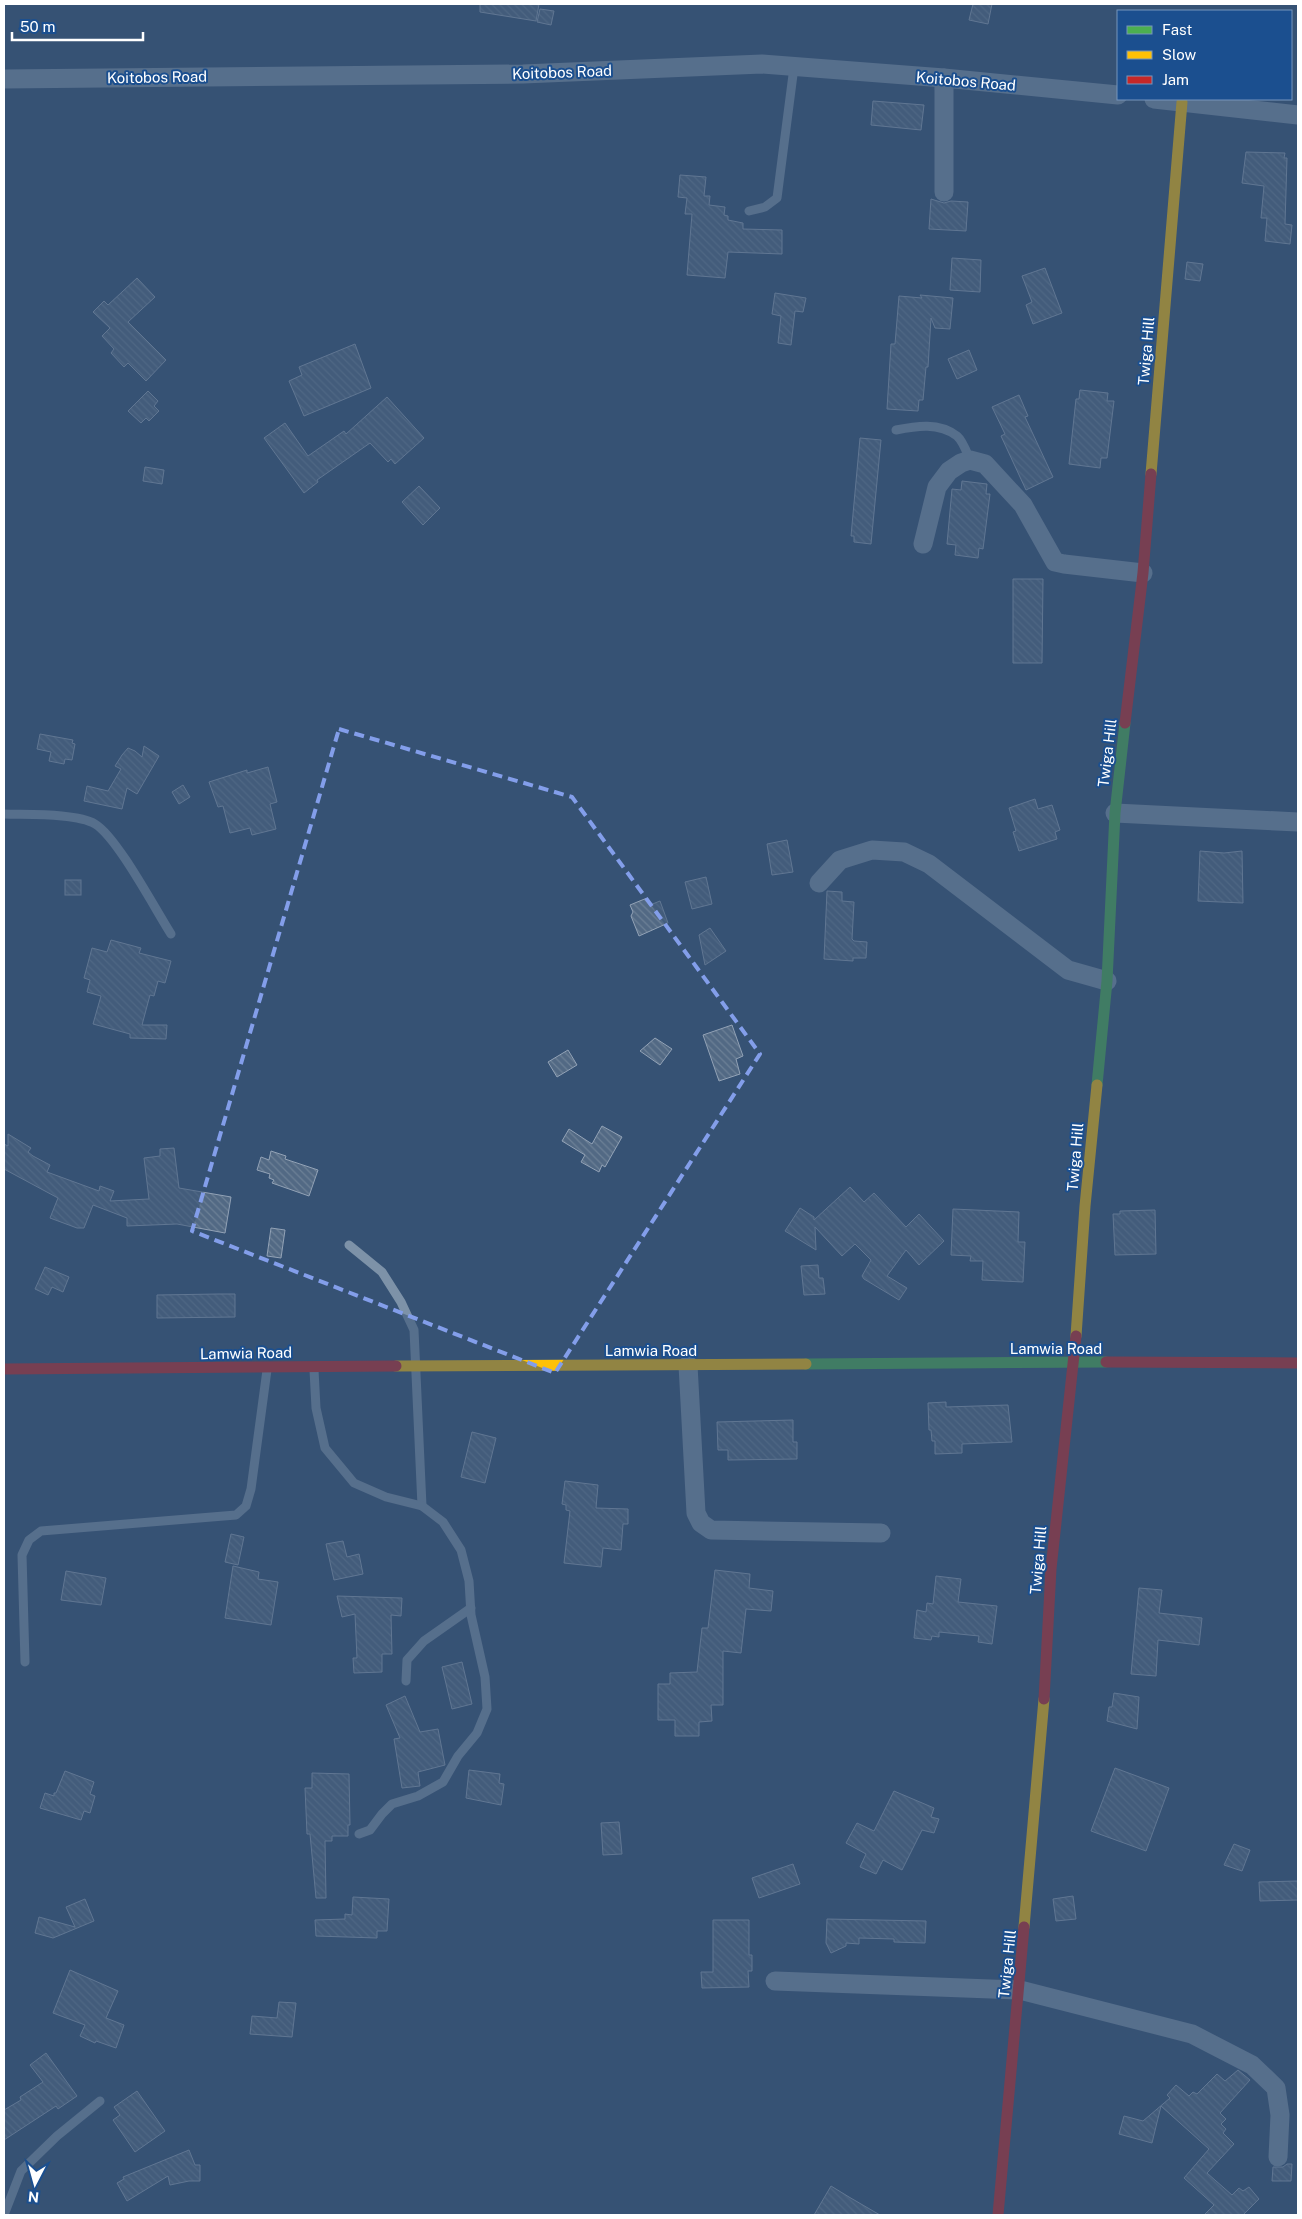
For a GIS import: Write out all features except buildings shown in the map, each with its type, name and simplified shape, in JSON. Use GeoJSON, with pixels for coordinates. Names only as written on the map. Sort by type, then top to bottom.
{"type":"FeatureCollection","features":[{"type":"Feature","properties":{"kind":"street","name":"Koitobos Road"},"geometry":{"type":"LineString","coordinates":[[4,80],[523,74],[762,64],[944,78],[1117,95]]}},
{"type":"Feature","properties":{"kind":"street"},"geometry":{"type":"LineString","coordinates":[[944,78],[944,192]]}},
{"type":"Feature","properties":{"kind":"street"},"geometry":{"type":"LineString","coordinates":[[1163,100],[1298,115]]}},
{"type":"Feature","properties":{"kind":"street","name":"Twiga Hill"},"geometry":{"type":"LineString","coordinates":[[998,2215],[1041,1746],[1052,1569],[1074,1362],[1085,1206],[1107,981],[1115,813],[1143,573],[1182,102]]}},
{"type":"Feature","properties":{"kind":"street"},"geometry":{"type":"LineString","coordinates":[[923,544],[938,487],[950,471],[961,463],[970,460],[985,464],[1024,505],[1055,562],[1143,573]]}},
{"type":"Feature","properties":{"kind":"street"},"geometry":{"type":"LineString","coordinates":[[1115,813],[1298,822]]}},
{"type":"Feature","properties":{"kind":"street"},"geometry":{"type":"LineString","coordinates":[[819,883],[840,860],[872,850],[904,852],[929,864],[1068,970],[1107,981]]}},
{"type":"Feature","properties":{"kind":"street","name":"Lamwia Road"},"geometry":{"type":"LineString","coordinates":[[4,1369],[1074,1362],[1298,1363]]}},
{"type":"Feature","properties":{"kind":"street"},"geometry":{"type":"LineString","coordinates":[[688,1364],[696,1512],[701,1523],[711,1530],[881,1533]]}},
{"type":"Feature","properties":{"kind":"street"},"geometry":{"type":"LineString","coordinates":[[775,1982],[1020,1990],[1192,2034],[1252,2065],[1276,2088],[1280,2115],[1278,2156]]}},
{"type":"Feature","properties":{"kind":"lane"},"geometry":{"type":"LineString","coordinates":[[749,211],[765,206],[777,198],[794,67]]}},
{"type":"Feature","properties":{"kind":"lane"},"geometry":{"type":"LineString","coordinates":[[896,430],[917,425],[940,428],[958,437],[970,460]]}},
{"type":"Feature","properties":{"kind":"lane"},"geometry":{"type":"LineString","coordinates":[[4,814],[70,817],[94,823],[111,838],[171,934]]}},
{"type":"Feature","properties":{"kind":"lane"},"geometry":{"type":"LineString","coordinates":[[349,1245],[382,1272],[401,1302],[414,1330],[422,1506]]}},
{"type":"Feature","properties":{"kind":"lane"},"geometry":{"type":"LineString","coordinates":[[25,1662],[22,1555],[29,1540],[41,1531],[236,1515],[246,1506],[251,1489],[267,1367]]}},
{"type":"Feature","properties":{"kind":"lane"},"geometry":{"type":"LineString","coordinates":[[314,1367],[316,1408],[325,1448],[354,1483],[386,1497],[422,1506],[443,1522],[462,1550],[485,1677],[487,1708],[477,1733],[458,1756],[443,1782],[418,1796],[392,1804],[370,1830],[360,1834]]}},
{"type":"Feature","properties":{"kind":"lane"},"geometry":{"type":"LineString","coordinates":[[406,1681],[407,1660],[424,1641],[471,1608]]}},
{"type":"Feature","properties":{"kind":"lane"},"geometry":{"type":"LineString","coordinates":[[4,2215],[21,2171],[57,2136],[100,2101]]}},
{"type":"Feature","properties":{"kind":"highlighted area"},"geometry":{"type":"Polygon","coordinates":[[[339,729],[572,797],[760,1054],[555,1373],[192,1231],[339,729]]]}},
{"type":"Feature","properties":{"kind":"traffic: fast"},"geometry":{"type":"LineString","coordinates":[[1097,1085],[1107,981],[1115,813],[1125,723]]}},
{"type":"Feature","properties":{"kind":"traffic: fast"},"geometry":{"type":"LineString","coordinates":[[806,1364],[1106,1362]]}},
{"type":"Feature","properties":{"kind":"traffic: slow"},"geometry":{"type":"LineString","coordinates":[[1151,474],[1182,102]]}},
{"type":"Feature","properties":{"kind":"traffic: slow"},"geometry":{"type":"LineString","coordinates":[[1076,1336],[1085,1206],[1097,1085]]}},
{"type":"Feature","properties":{"kind":"traffic: slow"},"geometry":{"type":"LineString","coordinates":[[396,1366],[806,1364]]}},
{"type":"Feature","properties":{"kind":"traffic: slow"},"geometry":{"type":"LineString","coordinates":[[1024,1927],[1044,1699]]}},
{"type":"Feature","properties":{"kind":"traffic: jam"},"geometry":{"type":"LineString","coordinates":[[1125,723],[1143,573],[1151,474]]}},
{"type":"Feature","properties":{"kind":"traffic: jam"},"geometry":{"type":"LineString","coordinates":[[1044,1699],[1051,1569],[1076,1336]]}},
{"type":"Feature","properties":{"kind":"traffic: jam"},"geometry":{"type":"LineString","coordinates":[[1106,1362],[1298,1363]]}},
{"type":"Feature","properties":{"kind":"traffic: jam"},"geometry":{"type":"LineString","coordinates":[[4,1369],[396,1366]]}},
{"type":"Feature","properties":{"kind":"traffic: jam"},"geometry":{"type":"LineString","coordinates":[[998,2215],[1024,1927]]}}]}
